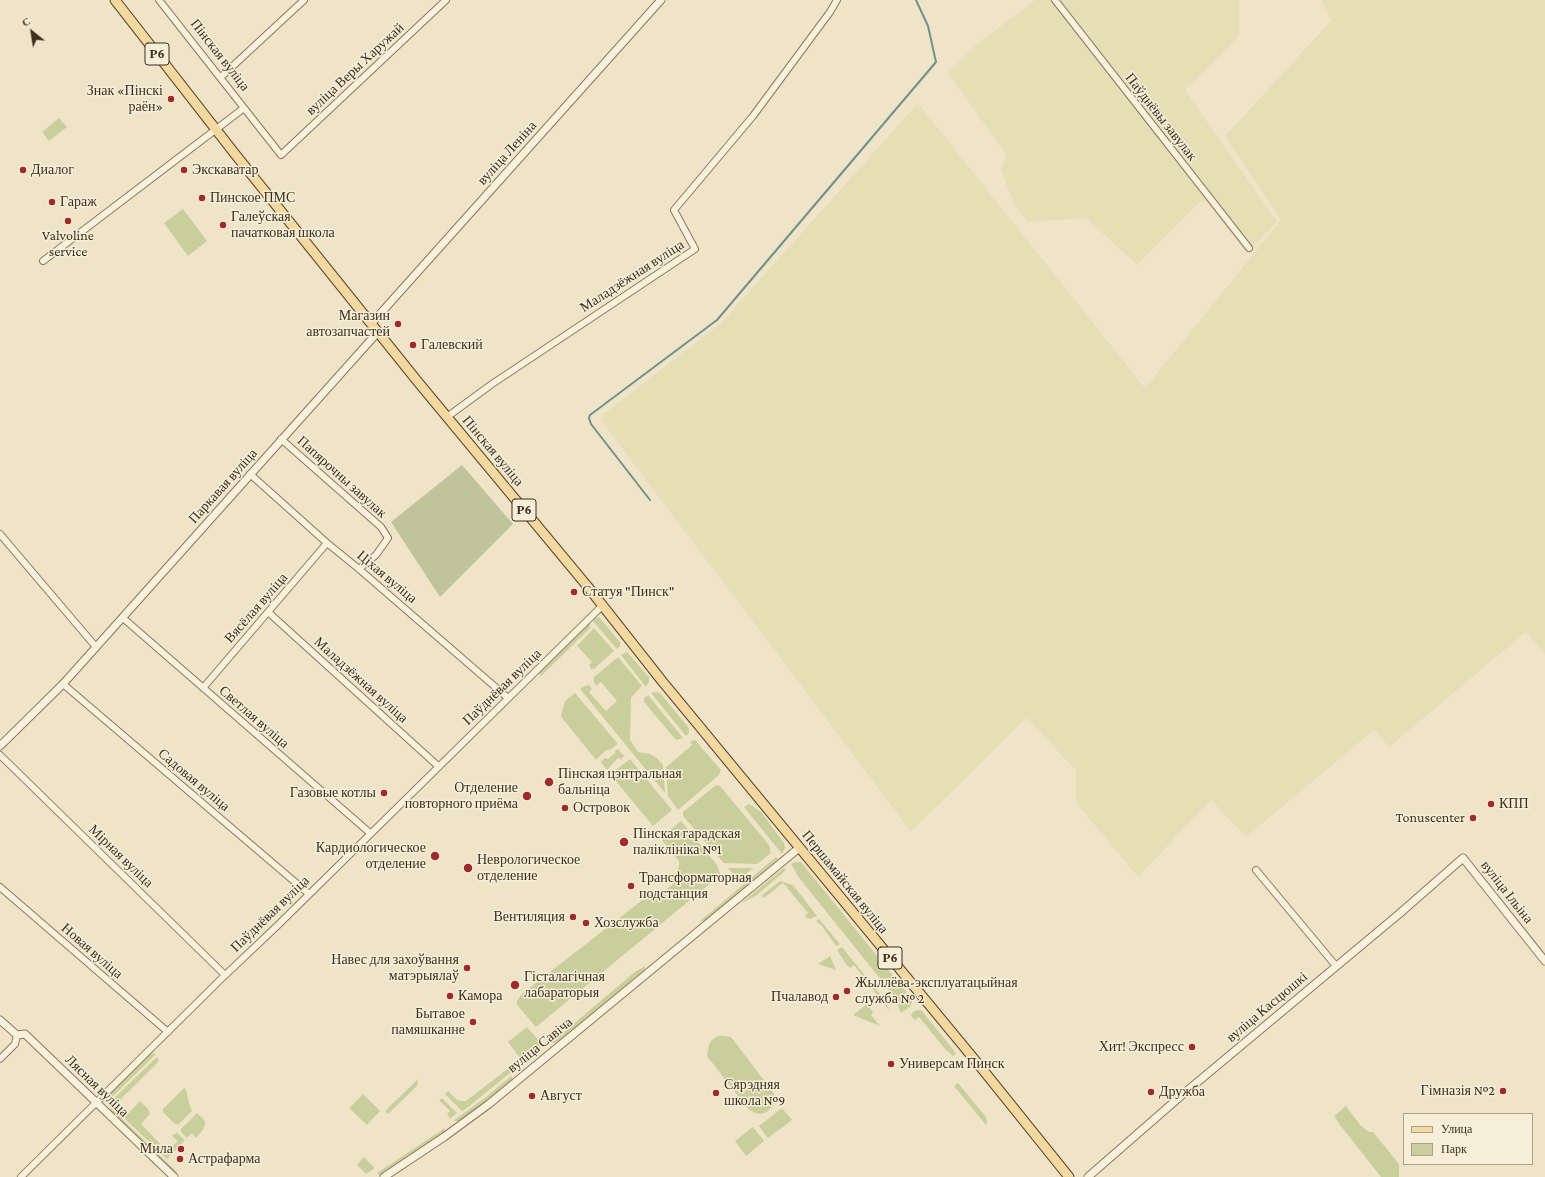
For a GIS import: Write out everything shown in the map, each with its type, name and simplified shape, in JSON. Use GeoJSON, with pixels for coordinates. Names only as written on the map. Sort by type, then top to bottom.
{"type":"FeatureCollection","features":[{"type":"Feature","properties":{"kind":"main road","name":"Р6"},"geometry":{"type":"LineString","coordinates":[[115,0],[216,130],[378,332]]}},
{"type":"Feature","properties":{"kind":"main road","name":"Пінская вуліца"},"geometry":{"type":"LineString","coordinates":[[378,332],[602,606]]}},
{"type":"Feature","properties":{"kind":"main road","name":"Першамайская вуліца"},"geometry":{"type":"LineString","coordinates":[[602,606],[799,848],[979,1065],[1069,1177]]}},
{"type":"Feature","properties":{"kind":"street"},"geometry":{"type":"LineString","coordinates":[[220,77],[304,0]]}},
{"type":"Feature","properties":{"kind":"street","name":"вуліца Веры Харужай"},"geometry":{"type":"LineString","coordinates":[[281,155],[446,0]]}},
{"type":"Feature","properties":{"kind":"street","name":"вуліца Леніна"},"geometry":{"type":"LineString","coordinates":[[371,324],[661,0]]}},
{"type":"Feature","properties":{"kind":"street","name":"Маладзёжная вуліца"},"geometry":{"type":"LineString","coordinates":[[447,417],[492,384],[695,249],[674,210],[752,116],[838,0]]}},
{"type":"Feature","properties":{"kind":"street","name":"Паўднёвы завулак"},"geometry":{"type":"LineString","coordinates":[[1055,0],[1248,248]]}},
{"type":"Feature","properties":{"kind":"street","name":"Пінская вуліца"},"geometry":{"type":"LineString","coordinates":[[163,1],[281,155]]}},
{"type":"Feature","properties":{"kind":"street","name":"Пінская вуліца"},"geometry":{"type":"LineString","coordinates":[[42,261],[98,217],[244,108]]}},
{"type":"Feature","properties":{"kind":"street","name":"Паркавая вуліца"},"geometry":{"type":"LineString","coordinates":[[0,746],[63,684],[378,332]]}},
{"type":"Feature","properties":{"kind":"street","name":"Папярочны завулак"},"geometry":{"type":"LineString","coordinates":[[282,439],[381,527],[388,538],[376,555],[360,569]]}},
{"type":"Feature","properties":{"kind":"street","name":"Ціхая вуліца"},"geometry":{"type":"LineString","coordinates":[[250,474],[327,543],[360,569],[508,698]]}},
{"type":"Feature","properties":{"kind":"street"},"geometry":{"type":"LineString","coordinates":[[0,534],[96,647]]}},
{"type":"Feature","properties":{"kind":"street","name":"Вясёлая вуліца"},"geometry":{"type":"LineString","coordinates":[[203,688],[327,543]]}},
{"type":"Feature","properties":{"kind":"street","name":"Паўднёвая вуліца"},"geometry":{"type":"LineString","coordinates":[[21,1177],[602,606]]}},
{"type":"Feature","properties":{"kind":"street","name":"Маладзёжная вуліца"},"geometry":{"type":"LineString","coordinates":[[268,612],[438,766]]}},
{"type":"Feature","properties":{"kind":"street","name":"Светлая вуліца"},"geometry":{"type":"LineString","coordinates":[[123,618],[370,833]]}},
{"type":"Feature","properties":{"kind":"street","name":"Садовая вуліца"},"geometry":{"type":"LineString","coordinates":[[63,684],[309,894]]}},
{"type":"Feature","properties":{"kind":"street","name":"Мірная вуліца"},"geometry":{"type":"LineString","coordinates":[[0,755],[225,975]]}},
{"type":"Feature","properties":{"kind":"street","name":"вуліца Савіча"},"geometry":{"type":"LineString","coordinates":[[384,1177],[444,1137],[489,1104],[799,848]]}},
{"type":"Feature","properties":{"kind":"street","name":"вуліца Ільіна"},"geometry":{"type":"LineString","coordinates":[[1463,858],[1545,961]]}},
{"type":"Feature","properties":{"kind":"street","name":"вуліца Касцюшкі"},"geometry":{"type":"LineString","coordinates":[[1088,1177],[1182,1095],[1463,858]]}},
{"type":"Feature","properties":{"kind":"street"},"geometry":{"type":"LineString","coordinates":[[1256,870],[1336,966]]}},
{"type":"Feature","properties":{"kind":"street","name":"Новая вуліца"},"geometry":{"type":"LineString","coordinates":[[0,887],[168,1032]]}},
{"type":"Feature","properties":{"kind":"street","name":"Лясная вуліца"},"geometry":{"type":"LineString","coordinates":[[0,1020],[18,1035],[25,1034],[174,1177]]}},
{"type":"Feature","properties":{"kind":"street"},"geometry":{"type":"LineString","coordinates":[[0,1059],[15,1044],[18,1035]]}},
{"type":"Feature","properties":{"kind":"shaded area"},"geometry":{"type":"Polygon","coordinates":[[[1035,0],[1239,0],[1239,37],[1185,90],[1277,222],[1247,253],[1206,201],[1201,201],[1137,265],[1086,218],[1028,222],[1014,204],[1001,170],[1006,154],[948,73],[977,44],[1035,0]]]}},
{"type":"Feature","properties":{"kind":"shaded area"},"geometry":{"type":"Polygon","coordinates":[[[1321,0],[1545,0],[1545,654],[1526,632],[1389,747],[1374,730],[1246,837],[1211,800],[1138,877],[1076,803],[1076,770],[1026,718],[911,832],[601,420],[605,413],[720,324],[918,103],[1145,388],[1281,220],[1225,136],[1331,21],[1321,0]]]}},
{"type":"Feature","properties":{"kind":"green space"},"geometry":{"type":"Polygon","coordinates":[[[59,118],[67,127],[49,141],[42,132],[59,118]]]}},
{"type":"Feature","properties":{"kind":"green space"},"geometry":{"type":"Polygon","coordinates":[[[183,209],[207,241],[188,256],[164,223],[183,209]]]}},
{"type":"Feature","properties":{"kind":"green space"},"geometry":{"type":"Polygon","coordinates":[[[462,465],[513,524],[440,597],[391,522],[462,465]]]}},
{"type":"Feature","properties":{"kind":"green space"},"geometry":{"type":"Polygon","coordinates":[[[599,617],[620,642],[620,647],[617,649],[591,619],[599,617]]]}},
{"type":"Feature","properties":{"kind":"green space"},"geometry":{"type":"Polygon","coordinates":[[[588,622],[590,628],[541,676],[539,674],[540,670],[588,622]]]}},
{"type":"Feature","properties":{"kind":"green space"},"geometry":{"type":"Polygon","coordinates":[[[594,628],[614,651],[594,669],[591,669],[589,665],[592,662],[577,646],[594,628]]]}},
{"type":"Feature","properties":{"kind":"green space"},"geometry":{"type":"Polygon","coordinates":[[[627,652],[649,677],[649,682],[646,687],[621,655],[627,652]]]}},
{"type":"Feature","properties":{"kind":"green space"},"geometry":{"type":"Polygon","coordinates":[[[618,657],[642,686],[631,698],[630,740],[638,752],[650,754],[657,758],[663,765],[665,793],[580,689],[589,685],[592,689],[589,692],[606,711],[617,701],[601,682],[596,686],[594,677],[618,657]]]}},
{"type":"Feature","properties":{"kind":"green space"},"geometry":{"type":"Polygon","coordinates":[[[575,693],[618,744],[605,751],[596,760],[561,715],[565,701],[575,693]]]}},
{"type":"Feature","properties":{"kind":"green space"},"geometry":{"type":"Polygon","coordinates":[[[651,693],[660,693],[689,728],[689,733],[686,736],[651,693]]]}},
{"type":"Feature","properties":{"kind":"green space"},"geometry":{"type":"Polygon","coordinates":[[[648,695],[683,738],[676,740],[644,702],[644,698],[648,695]]]}},
{"type":"Feature","properties":{"kind":"green space"},"geometry":{"type":"Polygon","coordinates":[[[695,740],[721,770],[719,775],[678,810],[668,796],[666,767],[692,745],[690,741],[695,740]]]}},
{"type":"Feature","properties":{"kind":"green space"},"geometry":{"type":"Polygon","coordinates":[[[618,749],[624,756],[621,759],[618,758],[607,770],[601,762],[605,758],[608,759],[618,749]]]}},
{"type":"Feature","properties":{"kind":"green space"},"geometry":{"type":"Polygon","coordinates":[[[630,759],[672,810],[653,826],[610,774],[630,759]]]}},
{"type":"Feature","properties":{"kind":"green space"},"geometry":{"type":"Polygon","coordinates":[[[716,785],[720,786],[769,845],[771,853],[757,864],[724,863],[683,816],[683,812],[716,785]]]}},
{"type":"Feature","properties":{"kind":"green space"},"geometry":{"type":"Polygon","coordinates":[[[749,804],[761,812],[784,843],[785,848],[782,854],[744,807],[749,804]]]}},
{"type":"Feature","properties":{"kind":"green space"},"geometry":{"type":"Polygon","coordinates":[[[681,821],[717,865],[720,874],[718,877],[536,1027],[517,1005],[519,998],[523,993],[654,891],[658,896],[673,884],[669,879],[676,873],[679,867],[679,861],[660,838],[681,821]]]}},
{"type":"Feature","properties":{"kind":"green space"},"geometry":{"type":"Polygon","coordinates":[[[776,857],[778,859],[706,920],[699,922],[776,857]]]}},
{"type":"Feature","properties":{"kind":"green space"},"geometry":{"type":"Polygon","coordinates":[[[801,862],[912,999],[910,1007],[901,1013],[894,996],[800,879],[791,864],[801,862]]]}},
{"type":"Feature","properties":{"kind":"green space"},"geometry":{"type":"Polygon","coordinates":[[[728,868],[753,868],[738,880],[728,868]]]}},
{"type":"Feature","properties":{"kind":"green space"},"geometry":{"type":"Polygon","coordinates":[[[784,868],[786,870],[757,895],[740,904],[784,868]]]}},
{"type":"Feature","properties":{"kind":"green space"},"geometry":{"type":"Polygon","coordinates":[[[780,881],[793,885],[817,916],[811,919],[807,918],[805,916],[808,913],[783,883],[764,898],[763,897],[762,895],[780,881]]]}},
{"type":"Feature","properties":{"kind":"green space"},"geometry":{"type":"Polygon","coordinates":[[[819,919],[840,944],[836,946],[821,925],[816,921],[819,919]]]}},
{"type":"Feature","properties":{"kind":"green space"},"geometry":{"type":"Polygon","coordinates":[[[842,947],[883,998],[891,1013],[854,965],[850,968],[846,964],[837,950],[842,947]]]}},
{"type":"Feature","properties":{"kind":"green space"},"geometry":{"type":"Polygon","coordinates":[[[830,956],[836,970],[818,964],[830,956]]]}},
{"type":"Feature","properties":{"kind":"green space"},"geometry":{"type":"Polygon","coordinates":[[[646,966],[644,970],[556,1043],[551,1043],[636,971],[646,966]]]}},
{"type":"Feature","properties":{"kind":"green space"},"geometry":{"type":"Polygon","coordinates":[[[867,1004],[873,1012],[871,1015],[880,1026],[853,1015],[867,1004]]]}},
{"type":"Feature","properties":{"kind":"green space"},"geometry":{"type":"Polygon","coordinates":[[[918,1010],[922,1011],[956,1053],[955,1055],[953,1056],[945,1049],[919,1017],[915,1020],[912,1017],[911,1015],[913,1012],[918,1010]]]}},
{"type":"Feature","properties":{"kind":"green space"},"geometry":{"type":"Polygon","coordinates":[[[527,1027],[543,1045],[523,1062],[508,1042],[527,1027]]]}},
{"type":"Feature","properties":{"kind":"green space"},"geometry":{"type":"Polygon","coordinates":[[[718,1036],[731,1037],[773,1092],[775,1099],[772,1107],[767,1112],[760,1114],[749,1110],[707,1056],[709,1044],[718,1036]]]}},
{"type":"Feature","properties":{"kind":"green space"},"geometry":{"type":"Polygon","coordinates":[[[151,1053],[156,1054],[111,1098],[108,1094],[151,1053]]]}},
{"type":"Feature","properties":{"kind":"green space"},"geometry":{"type":"Polygon","coordinates":[[[157,1057],[159,1061],[116,1104],[124,1112],[121,1115],[112,1105],[112,1100],[157,1057]]]}},
{"type":"Feature","properties":{"kind":"green space"},"geometry":{"type":"Polygon","coordinates":[[[514,1064],[520,1065],[463,1111],[445,1094],[448,1091],[457,1100],[466,1101],[514,1064]]]}},
{"type":"Feature","properties":{"kind":"green space"},"geometry":{"type":"Polygon","coordinates":[[[511,1076],[513,1079],[492,1096],[459,1121],[453,1121],[486,1097],[511,1076]]]}},
{"type":"Feature","properties":{"kind":"green space"},"geometry":{"type":"Polygon","coordinates":[[[418,1079],[417,1086],[388,1114],[385,1111],[418,1079]]]}},
{"type":"Feature","properties":{"kind":"green space"},"geometry":{"type":"Polygon","coordinates":[[[958,1083],[986,1117],[986,1125],[954,1086],[958,1083]]]}},
{"type":"Feature","properties":{"kind":"green space"},"geometry":{"type":"Polygon","coordinates":[[[184,1088],[186,1089],[192,1111],[179,1124],[175,1124],[163,1112],[163,1109],[184,1088]]]}},
{"type":"Feature","properties":{"kind":"green space"},"geometry":{"type":"Polygon","coordinates":[[[363,1094],[380,1111],[367,1125],[349,1108],[363,1094]]]}},
{"type":"Feature","properties":{"kind":"green space"},"geometry":{"type":"Polygon","coordinates":[[[442,1098],[457,1113],[450,1119],[447,1114],[450,1111],[439,1100],[442,1098]]]}},
{"type":"Feature","properties":{"kind":"green space"},"geometry":{"type":"Polygon","coordinates":[[[140,1101],[148,1109],[150,1114],[141,1124],[167,1151],[178,1141],[172,1136],[174,1134],[177,1133],[185,1140],[167,1159],[124,1118],[140,1101]]]}},
{"type":"Feature","properties":{"kind":"green space"},"geometry":{"type":"Polygon","coordinates":[[[1346,1106],[1360,1125],[1369,1132],[1373,1132],[1399,1164],[1399,1177],[1381,1177],[1340,1125],[1334,1116],[1346,1106]]]}},
{"type":"Feature","properties":{"kind":"green space"},"geometry":{"type":"Polygon","coordinates":[[[111,1108],[178,1173],[175,1174],[108,1111],[111,1108]]]}},
{"type":"Feature","properties":{"kind":"green space"},"geometry":{"type":"Polygon","coordinates":[[[782,1108],[792,1120],[768,1138],[759,1126],[782,1108]]]}},
{"type":"Feature","properties":{"kind":"green space"},"geometry":{"type":"Polygon","coordinates":[[[197,1113],[205,1121],[205,1125],[196,1138],[192,1133],[187,1138],[181,1132],[181,1129],[197,1113]]]}},
{"type":"Feature","properties":{"kind":"green space"},"geometry":{"type":"Polygon","coordinates":[[[753,1127],[764,1141],[746,1156],[735,1141],[753,1127]]]}},
{"type":"Feature","properties":{"kind":"green space"},"geometry":{"type":"Polygon","coordinates":[[[445,1128],[444,1132],[380,1176],[377,1173],[445,1128]]]}},
{"type":"Feature","properties":{"kind":"green space"},"geometry":{"type":"Polygon","coordinates":[[[364,1157],[375,1168],[366,1174],[357,1165],[364,1157]]]}},
{"type":"Feature","properties":{"kind":"waterway"},"geometry":{"type":"LineString","coordinates":[[650,500],[591,424],[589,418],[590,415],[717,320],[936,62],[928,26],[916,0]]}},
{"type":"Feature","properties":{"kind":"place","name":"Знак «Пінскі раён»"},"geometry":{"type":"Point","coordinates":[171,99]}},
{"type":"Feature","properties":{"kind":"place","name":"Диалог"},"geometry":{"type":"Point","coordinates":[23,170]}},
{"type":"Feature","properties":{"kind":"place","name":"Экскаватар"},"geometry":{"type":"Point","coordinates":[184,170]}},
{"type":"Feature","properties":{"kind":"place","name":"Пинское ПМС"},"geometry":{"type":"Point","coordinates":[202,198]}},
{"type":"Feature","properties":{"kind":"place","name":"Гараж"},"geometry":{"type":"Point","coordinates":[52,202]}},
{"type":"Feature","properties":{"kind":"place","name":"Valvoline service"},"geometry":{"type":"Point","coordinates":[68,221]}},
{"type":"Feature","properties":{"kind":"place","name":"Галеўская пачатковая школа"},"geometry":{"type":"Point","coordinates":[223,225]}},
{"type":"Feature","properties":{"kind":"place","name":"Магазин автозапчастей"},"geometry":{"type":"Point","coordinates":[398,324]}},
{"type":"Feature","properties":{"kind":"place","name":"Галевский"},"geometry":{"type":"Point","coordinates":[413,345]}},
{"type":"Feature","properties":{"kind":"place","name":"Статуя \"Пинск\""},"geometry":{"type":"Point","coordinates":[574,592]}},
{"type":"Feature","properties":{"kind":"place","name":"Пінская цэнтральная бальніца"},"geometry":{"type":"Point","coordinates":[549,782]}},
{"type":"Feature","properties":{"kind":"place","name":"Газовые котлы"},"geometry":{"type":"Point","coordinates":[384,793]}},
{"type":"Feature","properties":{"kind":"place","name":"Отделение повторного приёма"},"geometry":{"type":"Point","coordinates":[527,796]}},
{"type":"Feature","properties":{"kind":"place","name":"КПП"},"geometry":{"type":"Point","coordinates":[1491,804]}},
{"type":"Feature","properties":{"kind":"place","name":"Островок"},"geometry":{"type":"Point","coordinates":[565,808]}},
{"type":"Feature","properties":{"kind":"place","name":"Tonuscenter"},"geometry":{"type":"Point","coordinates":[1473,818]}},
{"type":"Feature","properties":{"kind":"place","name":"Пінская гарадская паліклініка №1"},"geometry":{"type":"Point","coordinates":[624,842]}},
{"type":"Feature","properties":{"kind":"place","name":"Кардиологическое отделение"},"geometry":{"type":"Point","coordinates":[435,856]}},
{"type":"Feature","properties":{"kind":"place","name":"Неврологическое отделение"},"geometry":{"type":"Point","coordinates":[468,868]}},
{"type":"Feature","properties":{"kind":"place","name":"Трансформаторная подстанция"},"geometry":{"type":"Point","coordinates":[631,886]}},
{"type":"Feature","properties":{"kind":"place","name":"Вентиляция"},"geometry":{"type":"Point","coordinates":[573,917]}},
{"type":"Feature","properties":{"kind":"place","name":"Хозслужба"},"geometry":{"type":"Point","coordinates":[586,923]}},
{"type":"Feature","properties":{"kind":"place","name":"Навес для захоўвання матэрыялаў"},"geometry":{"type":"Point","coordinates":[467,968]}},
{"type":"Feature","properties":{"kind":"place","name":"Гісталагічная лабараторыя"},"geometry":{"type":"Point","coordinates":[515,985]}},
{"type":"Feature","properties":{"kind":"place","name":"Жыллёва-эксплуатацыйная служба № 2"},"geometry":{"type":"Point","coordinates":[847,991]}},
{"type":"Feature","properties":{"kind":"place","name":"Камора"},"geometry":{"type":"Point","coordinates":[450,996]}},
{"type":"Feature","properties":{"kind":"place","name":"Пчалавод"},"geometry":{"type":"Point","coordinates":[836,997]}},
{"type":"Feature","properties":{"kind":"place","name":"Бытавое памяшканне"},"geometry":{"type":"Point","coordinates":[473,1022]}},
{"type":"Feature","properties":{"kind":"place","name":"Хит! Экспресс"},"geometry":{"type":"Point","coordinates":[1192,1047]}},
{"type":"Feature","properties":{"kind":"place","name":"Универсам Пинск"},"geometry":{"type":"Point","coordinates":[891,1064]}},
{"type":"Feature","properties":{"kind":"place","name":"Гімназія №2"},"geometry":{"type":"Point","coordinates":[1503,1091]}},
{"type":"Feature","properties":{"kind":"place","name":"Дружба"},"geometry":{"type":"Point","coordinates":[1151,1092]}},
{"type":"Feature","properties":{"kind":"place","name":"Сярэдняя школа №9"},"geometry":{"type":"Point","coordinates":[716,1093]}},
{"type":"Feature","properties":{"kind":"place","name":"Август"},"geometry":{"type":"Point","coordinates":[532,1096]}},
{"type":"Feature","properties":{"kind":"place","name":"Мила"},"geometry":{"type":"Point","coordinates":[181,1149]}},
{"type":"Feature","properties":{"kind":"place","name":"Астрафарма"},"geometry":{"type":"Point","coordinates":[180,1159]}}]}
